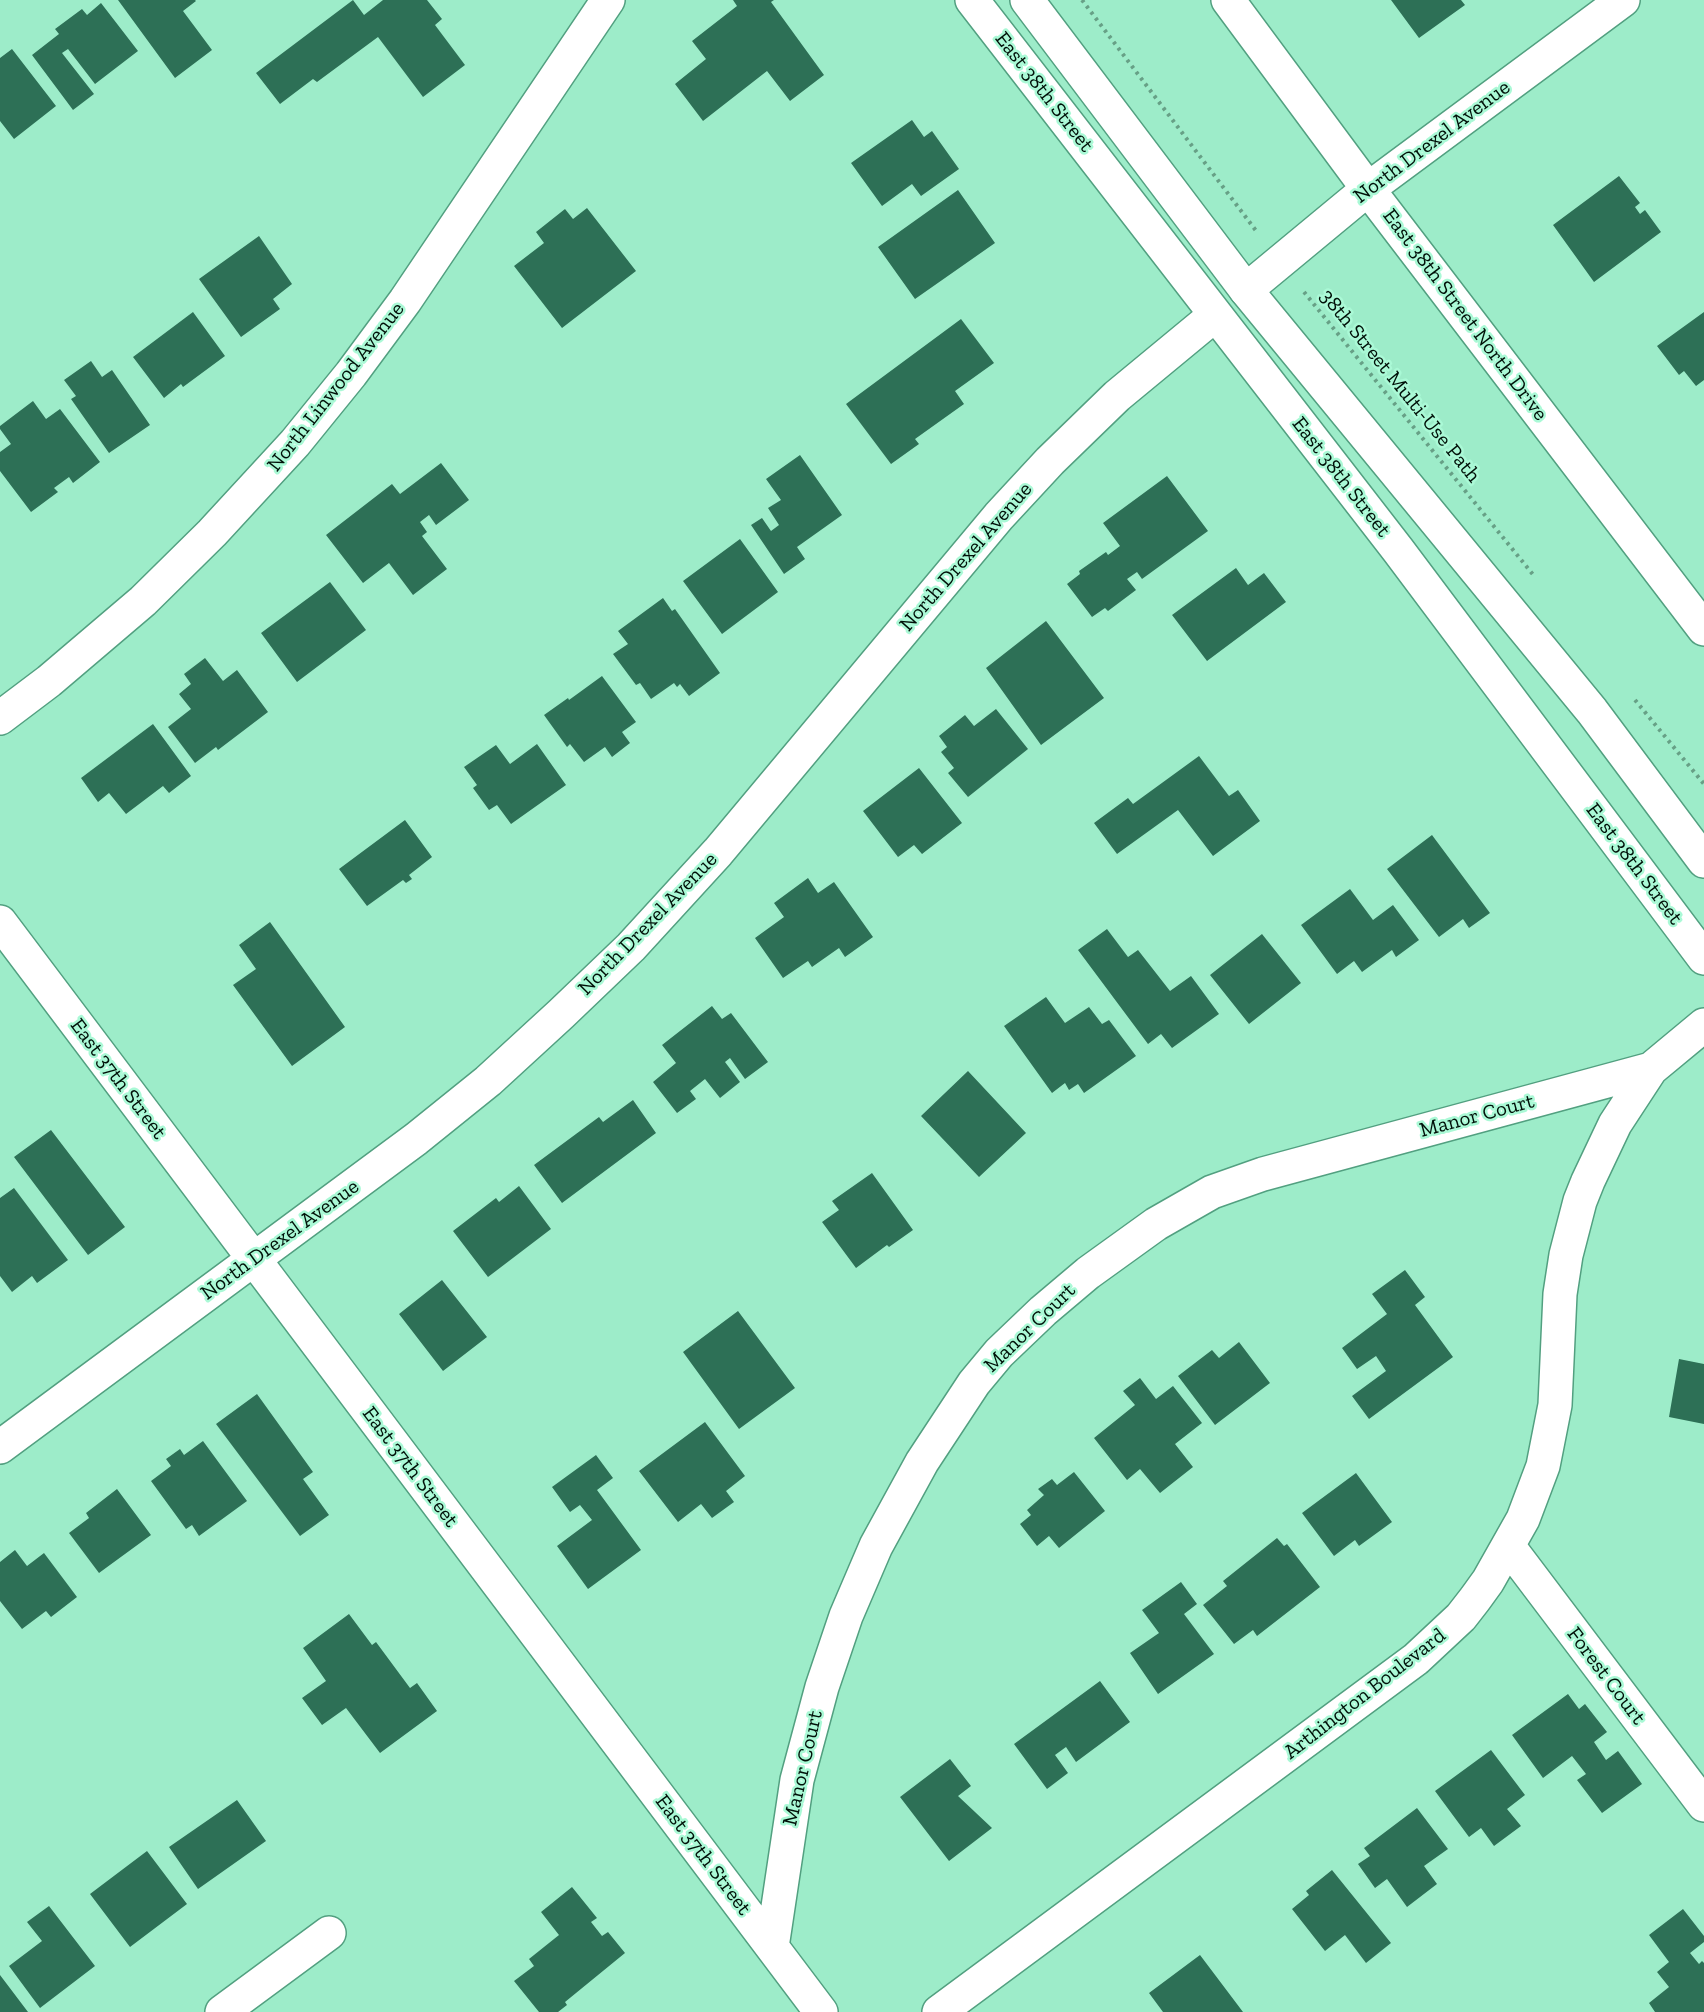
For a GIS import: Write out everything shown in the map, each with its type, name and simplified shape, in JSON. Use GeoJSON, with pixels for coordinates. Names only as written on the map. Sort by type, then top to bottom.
{"type":"FeatureCollection","features":[{"type":"Feature","properties":{"kind":"street","name":"North Linwood Avenue"},"geometry":{"type":"LineString","coordinates":[[0,718],[49,681],[143,601],[212,533],[295,443],[351,374],[405,301],[608,0]]}},
{"type":"Feature","properties":{"kind":"street","name":"East 38th Street"},"geometry":{"type":"LineString","coordinates":[[972,0],[1481,660],[1704,958]]}},
{"type":"Feature","properties":{"kind":"street","name":"East 38th Street"},"geometry":{"type":"LineString","coordinates":[[1027,0],[1246,290],[1592,711],[1704,861]]}},
{"type":"Feature","properties":{"kind":"street","name":"East 38th Street North Drive"},"geometry":{"type":"LineString","coordinates":[[1228,0],[1368,189],[1704,629]]}},
{"type":"Feature","properties":{"kind":"street","name":"North Drexel Avenue"},"geometry":{"type":"LineString","coordinates":[[1246,290],[1368,189],[1623,0]]}},
{"type":"Feature","properties":{"kind":"street","name":"North Drexel Avenue"},"geometry":{"type":"LineString","coordinates":[[0,1447],[448,1114],[518,1054],[599,978],[718,852],[1013,500],[1117,396],[1215,315]]}},
{"type":"Feature","properties":{"kind":"street","name":"East 37th Street"},"geometry":{"type":"LineString","coordinates":[[0,922],[821,2012]]}},
{"type":"Feature","properties":{"kind":"street","name":"Arthington Boulevard"},"geometry":{"type":"LineString","coordinates":[[939,2012],[1416,1659],[1461,1617],[1488,1581],[1509,1547],[1534,1492],[1549,1439],[1555,1405],[1560,1294],[1566,1255],[1580,1201],[1611,1131],[1652,1069],[1704,1025]]}},
{"type":"Feature","properties":{"kind":"street","name":"Manor Court"},"geometry":{"type":"LineString","coordinates":[[772,1947],[797,1780],[822,1687],[846,1616],[876,1546],[922,1462],[969,1391],[999,1353],[1043,1311],[1088,1273],[1156,1224],[1212,1192],[1263,1174],[1652,1069]]}},
{"type":"Feature","properties":{"kind":"street","name":"Forest Court"},"geometry":{"type":"LineString","coordinates":[[1509,1547],[1704,1804]]}},
{"type":"Feature","properties":{"kind":"street"},"geometry":{"type":"LineString","coordinates":[[222,2012],[329,1933]]}},
{"type":"Feature","properties":{"kind":"path","name":"38th Street Multi-Use Path"},"geometry":{"type":"LineString","coordinates":[[1082,0],[1279,261],[1540,584]]}},
{"type":"Feature","properties":{"kind":"path"},"geometry":{"type":"LineString","coordinates":[[1630,694],[1704,784]]}},
{"type":"Feature","properties":{"kind":"building"},"geometry":{"type":"Polygon","coordinates":[[[118,0],[195,0],[183,11],[212,50],[175,78],[118,0]]]}},
{"type":"Feature","properties":{"kind":"building"},"geometry":{"type":"Polygon","coordinates":[[[353,0],[364,15],[383,0],[427,0],[442,19],[435,25],[465,65],[423,97],[378,37],[317,82],[313,79],[280,104],[256,73],[353,0]]]}},
{"type":"Feature","properties":{"kind":"building"},"geometry":{"type":"Polygon","coordinates":[[[733,0],[774,0],[771,2],[824,75],[790,101],[767,71],[703,121],[675,84],[706,59],[692,41],[737,6],[733,0]]]}},
{"type":"Feature","properties":{"kind":"building"},"geometry":{"type":"Polygon","coordinates":[[[1391,0],[1461,0],[1465,5],[1419,38],[1391,0]]]}},
{"type":"Feature","properties":{"kind":"building"},"geometry":{"type":"Polygon","coordinates":[[[101,3],[138,51],[95,84],[68,49],[62,53],[94,94],[73,110],[32,55],[59,34],[55,29],[82,9],[87,15],[101,3]]]}},
{"type":"Feature","properties":{"kind":"building"},"geometry":{"type":"Polygon","coordinates":[[[12,49],[56,106],[14,139],[0,121],[0,58],[12,49]]]}},
{"type":"Feature","properties":{"kind":"building"},"geometry":{"type":"Polygon","coordinates":[[[912,120],[924,137],[932,131],[959,169],[921,196],[912,184],[882,206],[851,163],[912,120]]]}},
{"type":"Feature","properties":{"kind":"building"},"geometry":{"type":"Polygon","coordinates":[[[1619,176],[1640,203],[1635,207],[1640,214],[1645,210],[1661,232],[1594,282],[1553,225],[1619,176]]]}},
{"type":"Feature","properties":{"kind":"building"},"geometry":{"type":"Polygon","coordinates":[[[958,190],[995,243],[915,299],[878,247],[958,190]]]}},
{"type":"Feature","properties":{"kind":"building"},"geometry":{"type":"Polygon","coordinates":[[[587,208],[636,271],[562,328],[514,266],[544,243],[536,232],[565,209],[573,219],[587,208]]]}},
{"type":"Feature","properties":{"kind":"building"},"geometry":{"type":"Polygon","coordinates":[[[259,236],[292,284],[273,299],[280,309],[241,337],[199,279],[259,236]]]}},
{"type":"Feature","properties":{"kind":"building"},"geometry":{"type":"Polygon","coordinates":[[[193,312],[225,356],[183,387],[181,384],[164,398],[133,357],[193,312]]]}},
{"type":"Feature","properties":{"kind":"building"},"geometry":{"type":"Polygon","coordinates":[[[1704,312],[1704,380],[1696,386],[1684,371],[1679,375],[1657,346],[1704,312]]]}},
{"type":"Feature","properties":{"kind":"building"},"geometry":{"type":"Polygon","coordinates":[[[961,319],[994,363],[955,391],[964,404],[915,439],[919,444],[891,464],[846,404],[961,319]]]}},
{"type":"Feature","properties":{"kind":"building"},"geometry":{"type":"Polygon","coordinates":[[[91,361],[102,377],[112,370],[150,425],[109,453],[71,399],[76,396],[64,380],[91,361]]]}},
{"type":"Feature","properties":{"kind":"building"},"geometry":{"type":"Polygon","coordinates":[[[33,401],[46,419],[60,409],[100,462],[73,483],[69,477],[54,488],[58,492],[31,512],[0,471],[0,452],[11,444],[0,426],[33,401]]]}},
{"type":"Feature","properties":{"kind":"building"},"geometry":{"type":"Polygon","coordinates":[[[800,455],[842,515],[797,547],[805,559],[784,574],[751,525],[762,518],[771,531],[779,525],[768,508],[781,500],[766,479],[800,455]]]}},
{"type":"Feature","properties":{"kind":"building"},"geometry":{"type":"Polygon","coordinates":[[[441,463],[469,500],[436,525],[429,515],[420,522],[427,532],[422,536],[447,569],[413,595],[389,563],[363,583],[326,535],[392,484],[400,494],[441,463]]]}},
{"type":"Feature","properties":{"kind":"building"},"geometry":{"type":"Polygon","coordinates":[[[1167,476],[1208,531],[1142,579],[1137,572],[1127,579],[1136,590],[1108,611],[1105,608],[1092,617],[1067,584],[1080,574],[1079,571],[1106,552],[1108,555],[1120,546],[1103,523],[1167,476]]]}},
{"type":"Feature","properties":{"kind":"building"},"geometry":{"type":"Polygon","coordinates":[[[740,539],[778,592],[722,634],[683,581],[740,539]]]}},
{"type":"Feature","properties":{"kind":"building"},"geometry":{"type":"Polygon","coordinates":[[[1236,568],[1248,585],[1264,573],[1286,602],[1207,661],[1172,615],[1236,568]]]}},
{"type":"Feature","properties":{"kind":"building"},"geometry":{"type":"Polygon","coordinates":[[[330,582],[366,630],[297,682],[261,633],[330,582]]]}},
{"type":"Feature","properties":{"kind":"building"},"geometry":{"type":"Polygon","coordinates":[[[663,598],[672,611],[675,609],[720,673],[689,696],[680,684],[677,687],[674,683],[651,699],[640,683],[636,685],[613,654],[628,644],[618,631],[663,598]]]}},
{"type":"Feature","properties":{"kind":"building"},"geometry":{"type":"Polygon","coordinates":[[[1046,621],[1104,698],[1041,745],[986,668],[1046,621]]]}},
{"type":"Feature","properties":{"kind":"building"},"geometry":{"type":"Polygon","coordinates":[[[205,658],[223,681],[237,670],[268,712],[218,750],[216,747],[195,763],[168,727],[191,709],[179,694],[191,684],[184,674],[205,658]]]}},
{"type":"Feature","properties":{"kind":"building"},"geometry":{"type":"Polygon","coordinates":[[[602,676],[636,722],[622,732],[630,743],[612,757],[605,747],[584,762],[570,744],[567,747],[544,715],[602,676]]]}},
{"type":"Feature","properties":{"kind":"building"},"geometry":{"type":"Polygon","coordinates":[[[996,709],[1028,749],[968,797],[948,773],[954,768],[941,752],[947,747],[939,736],[965,715],[974,726],[996,709]]]}},
{"type":"Feature","properties":{"kind":"building"},"geometry":{"type":"Polygon","coordinates":[[[153,724],[191,776],[169,793],[163,786],[126,814],[109,793],[98,802],[81,778],[153,724]]]}},
{"type":"Feature","properties":{"kind":"building"},"geometry":{"type":"Polygon","coordinates":[[[537,744],[566,785],[511,824],[497,805],[489,810],[473,788],[477,785],[464,767],[496,745],[510,764],[537,744]]]}},
{"type":"Feature","properties":{"kind":"building"},"geometry":{"type":"Polygon","coordinates":[[[1199,756],[1229,796],[1238,790],[1260,821],[1213,856],[1178,810],[1117,854],[1094,823],[1128,798],[1133,804],[1199,756]]]}},
{"type":"Feature","properties":{"kind":"building"},"geometry":{"type":"Polygon","coordinates":[[[919,768],[962,823],[922,854],[914,845],[898,857],[863,811],[919,768]]]}},
{"type":"Feature","properties":{"kind":"building"},"geometry":{"type":"Polygon","coordinates":[[[405,820],[432,857],[409,875],[412,879],[406,883],[403,880],[367,906],[339,869],[405,820]]]}},
{"type":"Feature","properties":{"kind":"building"},"geometry":{"type":"Polygon","coordinates":[[[1432,835],[1490,913],[1469,928],[1463,919],[1439,937],[1387,869],[1432,835]]]}},
{"type":"Feature","properties":{"kind":"building"},"geometry":{"type":"Polygon","coordinates":[[[808,878],[818,893],[834,882],[873,937],[845,957],[839,948],[812,967],[808,961],[783,978],[755,938],[784,917],[774,903],[808,878]]]}},
{"type":"Feature","properties":{"kind":"building"},"geometry":{"type":"Polygon","coordinates":[[[1350,889],[1373,920],[1393,905],[1419,940],[1396,957],[1392,950],[1362,972],[1354,961],[1337,974],[1301,925],[1350,889]]]}},
{"type":"Feature","properties":{"kind":"building"},"geometry":{"type":"Polygon","coordinates":[[[270,922],[345,1027],[292,1066],[233,985],[256,969],[239,945],[270,922]]]}},
{"type":"Feature","properties":{"kind":"building"},"geometry":{"type":"Polygon","coordinates":[[[1107,929],[1128,957],[1138,950],[1170,991],[1191,976],[1219,1014],[1172,1048],[1161,1034],[1148,1044],[1078,950],[1107,929]]]}},
{"type":"Feature","properties":{"kind":"building"},"geometry":{"type":"Polygon","coordinates":[[[1262,934],[1301,983],[1249,1024],[1210,975],[1262,934]]]}},
{"type":"Feature","properties":{"kind":"building"},"geometry":{"type":"Polygon","coordinates":[[[1046,997],[1065,1023],[1089,1007],[1102,1024],[1109,1020],[1136,1056],[1084,1093],[1078,1084],[1069,1090],[1065,1083],[1052,1093],[1004,1026],[1046,997]]]}},
{"type":"Feature","properties":{"kind":"building"},"geometry":{"type":"Polygon","coordinates":[[[712,1006],[722,1019],[731,1013],[768,1062],[745,1079],[730,1058],[725,1062],[740,1082],[720,1098],[705,1079],[690,1091],[696,1099],[677,1113],[653,1082],[676,1063],[662,1045],[712,1006]]]}},
{"type":"Feature","properties":{"kind":"building"},"geometry":{"type":"Polygon","coordinates":[[[968,1071],[1026,1133],[979,1177],[921,1116],[968,1071]]]}},
{"type":"Feature","properties":{"kind":"building"},"geometry":{"type":"Polygon","coordinates":[[[633,1100],[656,1133],[562,1203],[534,1165],[599,1117],[603,1122],[633,1100]]]}},
{"type":"Feature","properties":{"kind":"building"},"geometry":{"type":"Polygon","coordinates":[[[51,1130],[125,1227],[88,1255],[14,1157],[51,1130]]]}},
{"type":"Feature","properties":{"kind":"building"},"geometry":{"type":"Polygon","coordinates":[[[872,1173],[913,1230],[889,1247],[887,1245],[856,1268],[822,1222],[839,1210],[832,1201],[872,1173]]]}},
{"type":"Feature","properties":{"kind":"building"},"geometry":{"type":"Polygon","coordinates":[[[519,1186],[551,1229],[488,1277],[453,1231],[496,1198],[499,1202],[519,1186]]]}},
{"type":"Feature","properties":{"kind":"building"},"geometry":{"type":"Polygon","coordinates":[[[14,1188],[68,1260],[37,1283],[32,1276],[12,1292],[0,1276],[0,1198],[14,1188]]]}},
{"type":"Feature","properties":{"kind":"building"},"geometry":{"type":"Polygon","coordinates":[[[1405,1270],[1425,1297],[1415,1305],[1453,1357],[1369,1419],[1352,1396],[1386,1371],[1376,1356],[1357,1369],[1342,1348],[1387,1314],[1372,1294],[1405,1270]]]}},
{"type":"Feature","properties":{"kind":"building"},"geometry":{"type":"Polygon","coordinates":[[[442,1280],[487,1337],[443,1371],[399,1314],[442,1280]]]}},
{"type":"Feature","properties":{"kind":"building"},"geometry":{"type":"Polygon","coordinates":[[[738,1311],[795,1388],[739,1429],[683,1352],[738,1311]]]}},
{"type":"Feature","properties":{"kind":"building"},"geometry":{"type":"Polygon","coordinates":[[[1239,1342],[1270,1383],[1215,1425],[1178,1376],[1212,1350],[1219,1358],[1239,1342]]]}},
{"type":"Feature","properties":{"kind":"building"},"geometry":{"type":"Polygon","coordinates":[[[1679,1359],[1704,1364],[1704,1424],[1669,1417],[1679,1359]]]}},
{"type":"Feature","properties":{"kind":"building"},"geometry":{"type":"Polygon","coordinates":[[[1140,1378],[1156,1399],[1173,1386],[1202,1423],[1175,1444],[1193,1467],[1160,1493],[1140,1469],[1127,1480],[1094,1438],[1135,1405],[1123,1391],[1140,1378]]]}},
{"type":"Feature","properties":{"kind":"building"},"geometry":{"type":"Polygon","coordinates":[[[257,1394],[313,1472],[303,1479],[329,1515],[300,1536],[216,1424],[257,1394]]]}},
{"type":"Feature","properties":{"kind":"building"},"geometry":{"type":"Polygon","coordinates":[[[705,1422],[745,1476],[726,1491],[734,1502],[712,1518],[701,1504],[678,1522],[639,1471],[705,1422]]]}},
{"type":"Feature","properties":{"kind":"building"},"geometry":{"type":"Polygon","coordinates":[[[203,1441],[247,1501],[199,1536],[192,1525],[186,1529],[151,1481],[171,1466],[166,1459],[180,1449],[184,1455],[203,1441]]]}},
{"type":"Feature","properties":{"kind":"building"},"geometry":{"type":"Polygon","coordinates":[[[596,1455],[613,1478],[597,1490],[641,1550],[588,1589],[557,1546],[592,1520],[580,1505],[570,1512],[552,1487],[596,1455]]]}},
{"type":"Feature","properties":{"kind":"building"},"geometry":{"type":"Polygon","coordinates":[[[1074,1472],[1105,1511],[1059,1548],[1049,1536],[1037,1546],[1020,1524],[1031,1515],[1027,1510],[1044,1495],[1038,1489],[1052,1479],[1057,1485],[1074,1472]]]}},
{"type":"Feature","properties":{"kind":"building"},"geometry":{"type":"Polygon","coordinates":[[[1356,1473],[1392,1522],[1359,1546],[1355,1540],[1334,1556],[1302,1513],[1356,1473]]]}},
{"type":"Feature","properties":{"kind":"building"},"geometry":{"type":"Polygon","coordinates":[[[117,1489],[151,1535],[99,1573],[69,1533],[89,1518],[86,1513],[117,1489]]]}},
{"type":"Feature","properties":{"kind":"building"},"geometry":{"type":"Polygon","coordinates":[[[1277,1538],[1284,1546],[1287,1544],[1320,1587],[1257,1636],[1253,1630],[1234,1644],[1203,1605],[1227,1586],[1223,1581],[1277,1538]]]}},
{"type":"Feature","properties":{"kind":"building"},"geometry":{"type":"Polygon","coordinates":[[[15,1550],[27,1566],[44,1553],[77,1597],[51,1617],[46,1611],[22,1629],[0,1601],[0,1562],[15,1550]]]}},
{"type":"Feature","properties":{"kind":"building"},"geometry":{"type":"Polygon","coordinates":[[[1181,1582],[1197,1604],[1184,1614],[1214,1654],[1158,1694],[1130,1653],[1159,1633],[1142,1610],[1181,1582]]]}},
{"type":"Feature","properties":{"kind":"building"},"geometry":{"type":"Polygon","coordinates":[[[349,1614],[372,1645],[376,1642],[410,1688],[417,1683],[437,1711],[380,1753],[346,1708],[322,1725],[302,1698],[326,1681],[303,1648],[349,1614]]]}},
{"type":"Feature","properties":{"kind":"building"},"geometry":{"type":"Polygon","coordinates":[[[1100,1681],[1130,1722],[1076,1762],[1066,1747],[1055,1755],[1068,1773],[1047,1789],[1014,1744],[1100,1681]]]}},
{"type":"Feature","properties":{"kind":"building"},"geometry":{"type":"Polygon","coordinates":[[[1568,1694],[1579,1709],[1585,1704],[1607,1732],[1594,1742],[1606,1760],[1618,1751],[1642,1784],[1602,1813],[1577,1780],[1586,1774],[1572,1756],[1543,1778],[1512,1735],[1568,1694]]]}},
{"type":"Feature","properties":{"kind":"building"},"geometry":{"type":"Polygon","coordinates":[[[1491,1750],[1525,1795],[1507,1809],[1521,1826],[1494,1846],[1481,1828],[1469,1837],[1435,1791],[1491,1750]]]}},
{"type":"Feature","properties":{"kind":"building"},"geometry":{"type":"Polygon","coordinates":[[[950,1759],[971,1786],[958,1796],[992,1828],[949,1861],[900,1797],[950,1759]]]}},
{"type":"Feature","properties":{"kind":"building"},"geometry":{"type":"Polygon","coordinates":[[[237,1800],[266,1841],[198,1889],[169,1847],[237,1800]]]}},
{"type":"Feature","properties":{"kind":"building"},"geometry":{"type":"Polygon","coordinates":[[[1417,1808],[1448,1849],[1424,1866],[1437,1884],[1407,1907],[1387,1879],[1375,1888],[1358,1864],[1370,1856],[1364,1848],[1417,1808]]]}},
{"type":"Feature","properties":{"kind":"building"},"geometry":{"type":"Polygon","coordinates":[[[147,1851],[187,1904],[130,1947],[90,1894],[147,1851]]]}},
{"type":"Feature","properties":{"kind":"building"},"geometry":{"type":"Polygon","coordinates":[[[1332,1870],[1391,1943],[1366,1963],[1345,1935],[1325,1951],[1292,1909],[1309,1895],[1306,1891],[1332,1870]]]}},
{"type":"Feature","properties":{"kind":"building"},"geometry":{"type":"Polygon","coordinates":[[[572,1887],[597,1918],[591,1922],[602,1936],[608,1932],[625,1953],[565,2002],[567,2005],[558,2012],[539,2012],[514,1981],[534,1966],[529,1959],[559,1935],[541,1912],[572,1887]]]}},
{"type":"Feature","properties":{"kind":"building"},"geometry":{"type":"Polygon","coordinates":[[[49,1906],[95,1966],[40,2008],[9,1966],[42,1941],[27,1922],[49,1906]]]}},
{"type":"Feature","properties":{"kind":"building"},"geometry":{"type":"Polygon","coordinates":[[[1683,1909],[1704,1936],[1704,1942],[1690,1953],[1699,1964],[1702,1961],[1704,1963],[1704,2012],[1655,2012],[1649,2003],[1669,1987],[1657,1972],[1669,1962],[1649,1935],[1683,1909]]]}},
{"type":"Feature","properties":{"kind":"building"},"geometry":{"type":"Polygon","coordinates":[[[1200,1955],[1243,2012],[1163,2012],[1149,1993],[1200,1955]]]}},
{"type":"Feature","properties":{"kind":"building"},"geometry":{"type":"Polygon","coordinates":[[[0,1975],[28,2012],[0,2012],[0,1975]]]}}]}
